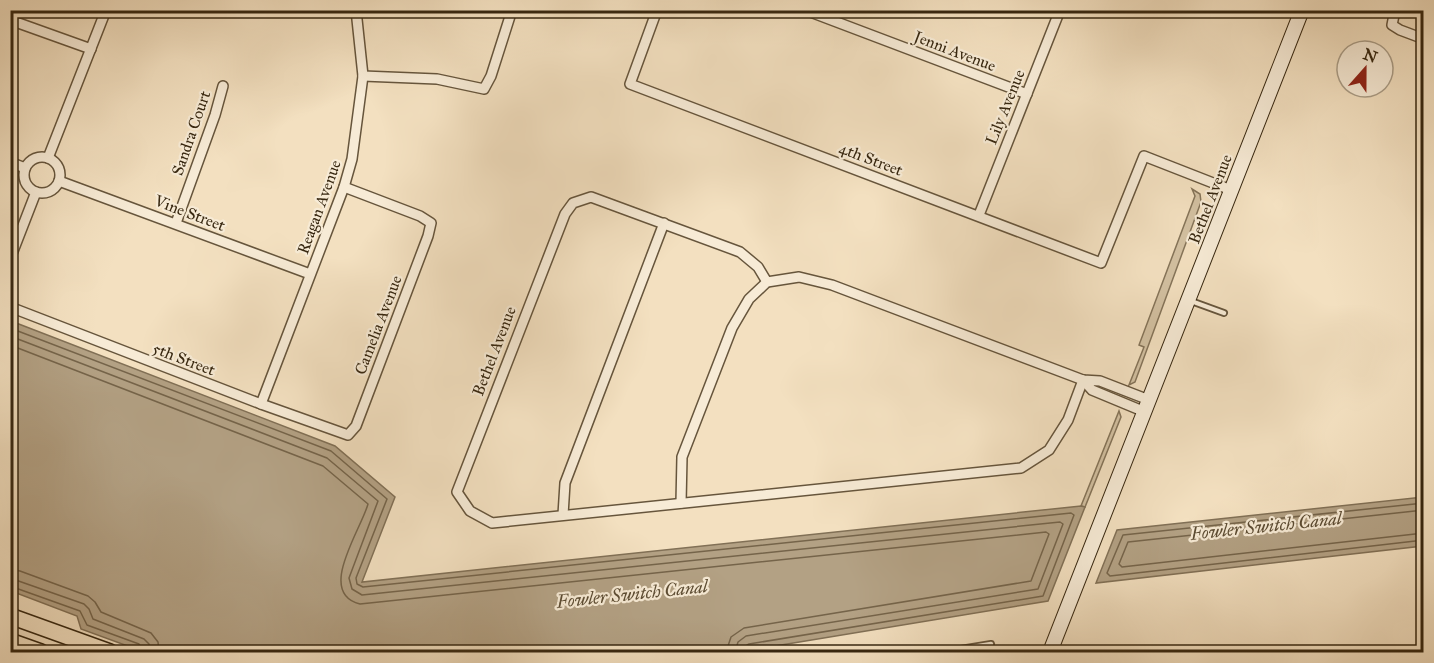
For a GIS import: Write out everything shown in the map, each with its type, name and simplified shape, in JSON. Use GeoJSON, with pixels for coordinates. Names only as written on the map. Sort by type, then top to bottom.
{"type":"FeatureCollection","features":[{"type":"Feature","properties":{"kind":"main road","name":"Bethel Avenue"},"geometry":{"type":"LineString","coordinates":[[1050,652],[1302,10]]}},
{"type":"Feature","properties":{"kind":"main road"},"geometry":{"type":"LineString","coordinates":[[10,616],[110,652]]}},
{"type":"Feature","properties":{"kind":"main road"},"geometry":{"type":"LineString","coordinates":[[10,641],[38,651]]}},
{"type":"Feature","properties":{"kind":"street"},"geometry":{"type":"LineString","coordinates":[[48,158],[106,10]]}},
{"type":"Feature","properties":{"kind":"street","name":"Reagan Avenue"},"geometry":{"type":"LineString","coordinates":[[261,404],[344,187],[356,138],[363,76],[356,10]]}},
{"type":"Feature","properties":{"kind":"street"},"geometry":{"type":"LineString","coordinates":[[363,76],[437,79],[484,89],[495,66],[512,10]]}},
{"type":"Feature","properties":{"kind":"street","name":"4th Street"},"geometry":{"type":"LineString","coordinates":[[657,10],[630,84],[1101,263],[1144,156],[1231,190]]}},
{"type":"Feature","properties":{"kind":"street","name":"Jenni Avenue"},"geometry":{"type":"LineString","coordinates":[[805,10],[1027,94]]}},
{"type":"Feature","properties":{"kind":"street","name":"Lily Avenue"},"geometry":{"type":"LineString","coordinates":[[979,215],[1060,10]]}},
{"type":"Feature","properties":{"kind":"street"},"geometry":{"type":"LineString","coordinates":[[1395,10],[1392,25],[1424,39]]}},
{"type":"Feature","properties":{"kind":"street"},"geometry":{"type":"LineString","coordinates":[[10,20],[91,50]]}},
{"type":"Feature","properties":{"kind":"street","name":"Sandra Court"},"geometry":{"type":"LineString","coordinates":[[176,223],[215,115],[223,86]]}},
{"type":"Feature","properties":{"kind":"street"},"geometry":{"type":"LineString","coordinates":[[37,157],[48,158],[59,169],[59,181],[48,192],[36,192],[24,180],[25,168],[37,157]]}},
{"type":"Feature","properties":{"kind":"street"},"geometry":{"type":"LineString","coordinates":[[10,162],[25,168]]}},
{"type":"Feature","properties":{"kind":"street","name":"Vine Street"},"geometry":{"type":"LineString","coordinates":[[59,181],[310,274]]}},
{"type":"Feature","properties":{"kind":"street","name":"Camelia Avenue"},"geometry":{"type":"LineString","coordinates":[[344,187],[420,216],[430,223],[428,236],[356,426],[348,435]]}},
{"type":"Feature","properties":{"kind":"street"},"geometry":{"type":"LineString","coordinates":[[10,259],[36,192]]}},
{"type":"Feature","properties":{"kind":"street","name":"Bethel Avenue"},"geometry":{"type":"LineString","coordinates":[[767,282],[758,267],[740,252],[591,197],[573,203],[565,214],[457,492],[470,511],[492,523],[1021,468],[1049,450],[1068,420],[1083,380]]}},
{"type":"Feature","properties":{"kind":"street"},"geometry":{"type":"LineString","coordinates":[[563,515],[565,483],[664,223]]}},
{"type":"Feature","properties":{"kind":"street"},"geometry":{"type":"LineString","coordinates":[[681,503],[682,457],[732,328],[749,299],[767,282],[799,277],[832,285],[1083,380],[1092,390],[1147,406]]}},
{"type":"Feature","properties":{"kind":"street","name":"5th Street"},"geometry":{"type":"LineString","coordinates":[[10,307],[261,404],[348,435]]}},
{"type":"Feature","properties":{"kind":"lane"},"geometry":{"type":"LineString","coordinates":[[1189,300],[1224,313]]}},
{"type":"Feature","properties":{"kind":"lane"},"geometry":{"type":"LineString","coordinates":[[942,652],[991,644]]}},
{"type":"Feature","properties":{"kind":"lane"},"geometry":{"type":"LineString","coordinates":[[843,652],[861,652]]}},
{"type":"Feature","properties":{"kind":"shaded area"},"geometry":{"type":"Polygon","coordinates":[[[1192,189],[1200,194],[1201,202],[1135,382],[1129,385],[1144,347],[1139,345],[1195,196],[1192,189]]]}},
{"type":"Feature","properties":{"kind":"shaded area"},"geometry":{"type":"Polygon","coordinates":[[[1119,411],[1121,417],[1085,507],[1081,506],[1119,411]]]}},
{"type":"Feature","properties":{"kind":"water","name":"Fowler Switch Canal"},"geometry":{"type":"Polygon","coordinates":[[[11,321],[335,446],[395,497],[362,582],[1085,507],[1048,601],[763,648],[721,652],[144,652],[81,629],[77,616],[11,591],[11,321]]]}},
{"type":"Feature","properties":{"kind":"water","name":"Fowler Switch Canal"},"geometry":{"type":"Polygon","coordinates":[[[1423,497],[1423,546],[1096,583],[1117,530],[1423,497]]]}}]}
